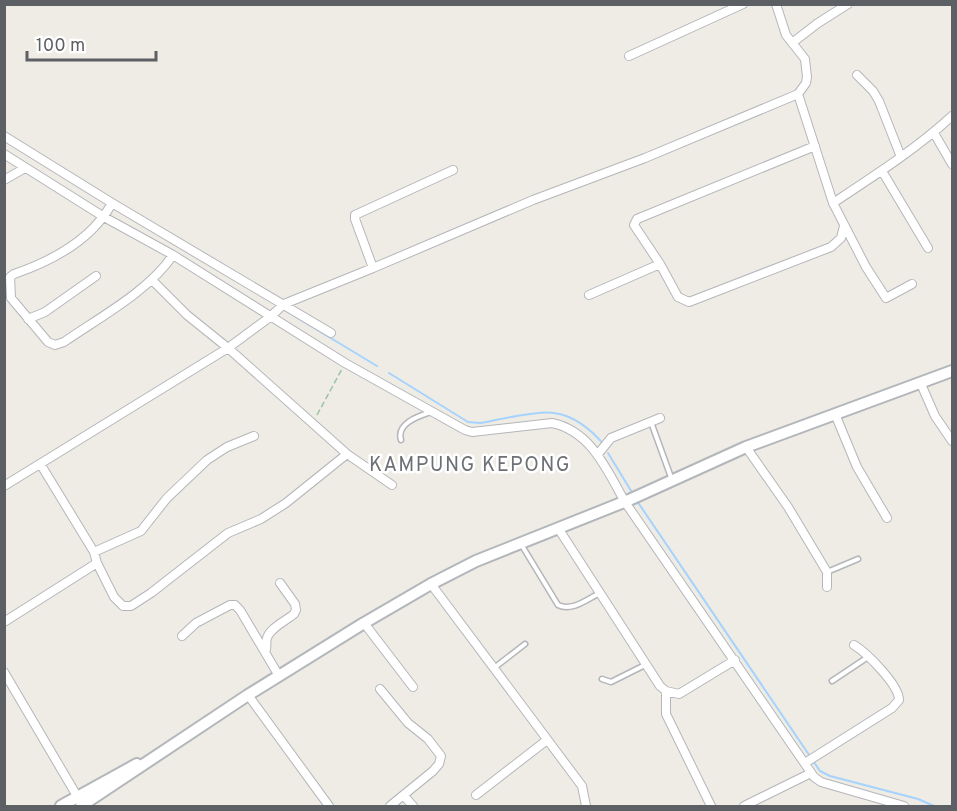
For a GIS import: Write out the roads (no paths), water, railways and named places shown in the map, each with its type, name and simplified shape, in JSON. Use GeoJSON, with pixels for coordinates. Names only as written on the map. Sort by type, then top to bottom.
{"type":"FeatureCollection","features":[{"type":"Feature","properties":{"kind":"main road"},"geometry":{"type":"LineString","coordinates":[[61,807],[83,802],[121,772],[157,755],[279,675],[431,584],[476,561],[627,501],[746,447],[952,371]]}},
{"type":"Feature","properties":{"kind":"street"},"geometry":{"type":"LineString","coordinates":[[629,56],[743,4]]}},
{"type":"Feature","properties":{"kind":"street"},"geometry":{"type":"LineString","coordinates":[[4,486],[228,348],[283,305],[533,200],[645,158],[798,94],[806,84],[805,59],[786,34],[776,4]]}},
{"type":"Feature","properties":{"kind":"street"},"geometry":{"type":"LineString","coordinates":[[792,44],[818,22],[848,4]]}},
{"type":"Feature","properties":{"kind":"street"},"geometry":{"type":"LineString","coordinates":[[857,75],[873,91],[879,101],[901,157]]}},
{"type":"Feature","properties":{"kind":"street"},"geometry":{"type":"LineString","coordinates":[[798,94],[833,202],[866,267],[886,298],[912,284]]}},
{"type":"Feature","properties":{"kind":"street"},"geometry":{"type":"LineString","coordinates":[[833,202],[882,171],[934,133],[952,116]]}},
{"type":"Feature","properties":{"kind":"street"},"geometry":{"type":"LineString","coordinates":[[934,133],[952,164]]}},
{"type":"Feature","properties":{"kind":"street"},"geometry":{"type":"LineString","coordinates":[[4,136],[111,204],[331,333]]}},
{"type":"Feature","properties":{"kind":"street"},"geometry":{"type":"LineString","coordinates":[[815,147],[635,220],[634,225],[660,264],[678,297],[685,302],[831,247],[841,238],[844,226]]}},
{"type":"Feature","properties":{"kind":"street"},"geometry":{"type":"LineString","coordinates":[[4,154],[173,255],[345,363],[468,432],[552,423],[564,425],[588,443],[598,454],[627,501],[811,773],[821,782],[904,807]]}},
{"type":"Feature","properties":{"kind":"street"},"geometry":{"type":"LineString","coordinates":[[4,180],[26,168]]}},
{"type":"Feature","properties":{"kind":"street"},"geometry":{"type":"LineString","coordinates":[[373,268],[355,215],[453,170]]}},
{"type":"Feature","properties":{"kind":"street"},"geometry":{"type":"LineString","coordinates":[[882,171],[928,248]]}},
{"type":"Feature","properties":{"kind":"street"},"geometry":{"type":"LineString","coordinates":[[111,204],[105,216],[92,231],[65,251],[10,277],[10,294],[48,342],[59,345],[152,280],[165,268],[173,255]]}},
{"type":"Feature","properties":{"kind":"street"},"geometry":{"type":"LineString","coordinates":[[589,295],[660,264]]}},
{"type":"Feature","properties":{"kind":"street"},"geometry":{"type":"LineString","coordinates":[[28,318],[45,312],[96,276]]}},
{"type":"Feature","properties":{"kind":"street"},"geometry":{"type":"LineString","coordinates":[[152,280],[187,315],[228,348],[347,454],[392,485]]}},
{"type":"Feature","properties":{"kind":"street"},"geometry":{"type":"LineString","coordinates":[[921,384],[935,416],[952,441]]}},
{"type":"Feature","properties":{"kind":"street"},"geometry":{"type":"LineString","coordinates":[[835,414],[857,467],[887,518]]}},
{"type":"Feature","properties":{"kind":"street"},"geometry":{"type":"LineString","coordinates":[[598,454],[611,438],[660,418]]}},
{"type":"Feature","properties":{"kind":"street"},"geometry":{"type":"LineString","coordinates":[[93,552],[141,531],[167,498],[207,460],[227,447],[254,436]]}},
{"type":"Feature","properties":{"kind":"street"},"geometry":{"type":"LineString","coordinates":[[746,447],[788,507],[827,572],[827,587]]}},
{"type":"Feature","properties":{"kind":"street"},"geometry":{"type":"LineString","coordinates":[[41,465],[93,552],[114,597],[123,606],[131,606],[168,582],[228,532],[261,519],[286,503],[347,454]]}},
{"type":"Feature","properties":{"kind":"street"},"geometry":{"type":"LineString","coordinates":[[558,528],[645,665],[666,691],[679,694],[735,660]]}},
{"type":"Feature","properties":{"kind":"street"},"geometry":{"type":"LineString","coordinates":[[4,622],[98,563]]}},
{"type":"Feature","properties":{"kind":"street"},"geometry":{"type":"LineString","coordinates":[[265,652],[269,633],[296,610],[295,604],[280,583]]}},
{"type":"Feature","properties":{"kind":"street"},"geometry":{"type":"LineString","coordinates":[[431,584],[582,786],[586,807]]}},
{"type":"Feature","properties":{"kind":"street"},"geometry":{"type":"LineString","coordinates":[[182,636],[203,618],[230,605],[235,605],[279,675]]}},
{"type":"Feature","properties":{"kind":"street"},"geometry":{"type":"LineString","coordinates":[[364,623],[413,687]]}},
{"type":"Feature","properties":{"kind":"street"},"geometry":{"type":"LineString","coordinates":[[806,763],[898,702],[896,689],[869,657],[854,645]]}},
{"type":"Feature","properties":{"kind":"street"},"geometry":{"type":"LineString","coordinates":[[4,672],[83,802]]}},
{"type":"Feature","properties":{"kind":"street"},"geometry":{"type":"LineString","coordinates":[[380,689],[408,723],[428,739],[441,756],[439,764],[433,771],[390,807]]}},
{"type":"Feature","properties":{"kind":"street"},"geometry":{"type":"LineString","coordinates":[[666,691],[665,707],[669,721],[711,807]]}},
{"type":"Feature","properties":{"kind":"street"},"geometry":{"type":"LineString","coordinates":[[248,695],[329,807]]}},
{"type":"Feature","properties":{"kind":"street"},"geometry":{"type":"LineString","coordinates":[[476,795],[547,740]]}},
{"type":"Feature","properties":{"kind":"street"},"geometry":{"type":"LineString","coordinates":[[744,807],[811,773]]}},
{"type":"Feature","properties":{"kind":"street"},"geometry":{"type":"LineString","coordinates":[[404,795],[413,807]]}},
{"type":"Feature","properties":{"kind":"lane"},"geometry":{"type":"LineString","coordinates":[[401,440],[400,431],[403,427],[419,416],[432,411]]}},
{"type":"Feature","properties":{"kind":"lane"},"geometry":{"type":"LineString","coordinates":[[651,422],[672,480]]}},
{"type":"Feature","properties":{"kind":"lane"},"geometry":{"type":"LineString","coordinates":[[520,544],[558,605],[563,608],[573,606],[600,593]]}},
{"type":"Feature","properties":{"kind":"lane"},"geometry":{"type":"LineString","coordinates":[[827,572],[858,559]]}},
{"type":"Feature","properties":{"kind":"lane"},"geometry":{"type":"LineString","coordinates":[[493,668],[525,644]]}},
{"type":"Feature","properties":{"kind":"lane"},"geometry":{"type":"LineString","coordinates":[[832,681],[869,657]]}},
{"type":"Feature","properties":{"kind":"lane"},"geometry":{"type":"LineString","coordinates":[[602,679],[611,682],[645,665]]}},
{"type":"Feature","properties":{"kind":"waterway"},"geometry":{"type":"LineString","coordinates":[[281,308],[377,366]]}},
{"type":"Feature","properties":{"kind":"waterway"},"geometry":{"type":"LineString","coordinates":[[389,373],[468,422],[480,423],[547,412],[561,414],[582,424],[604,445]]}},
{"type":"Feature","properties":{"kind":"waterway"},"geometry":{"type":"LineString","coordinates":[[608,453],[633,494]]}},
{"type":"Feature","properties":{"kind":"waterway"},"geometry":{"type":"LineString","coordinates":[[637,501],[820,771],[830,776],[918,799],[934,806]]}},
{"type":"Feature","properties":{"kind":"district","name":"KAMPUNG KEPONG"},"geometry":{"type":"Point","coordinates":[470,466]}}]}
